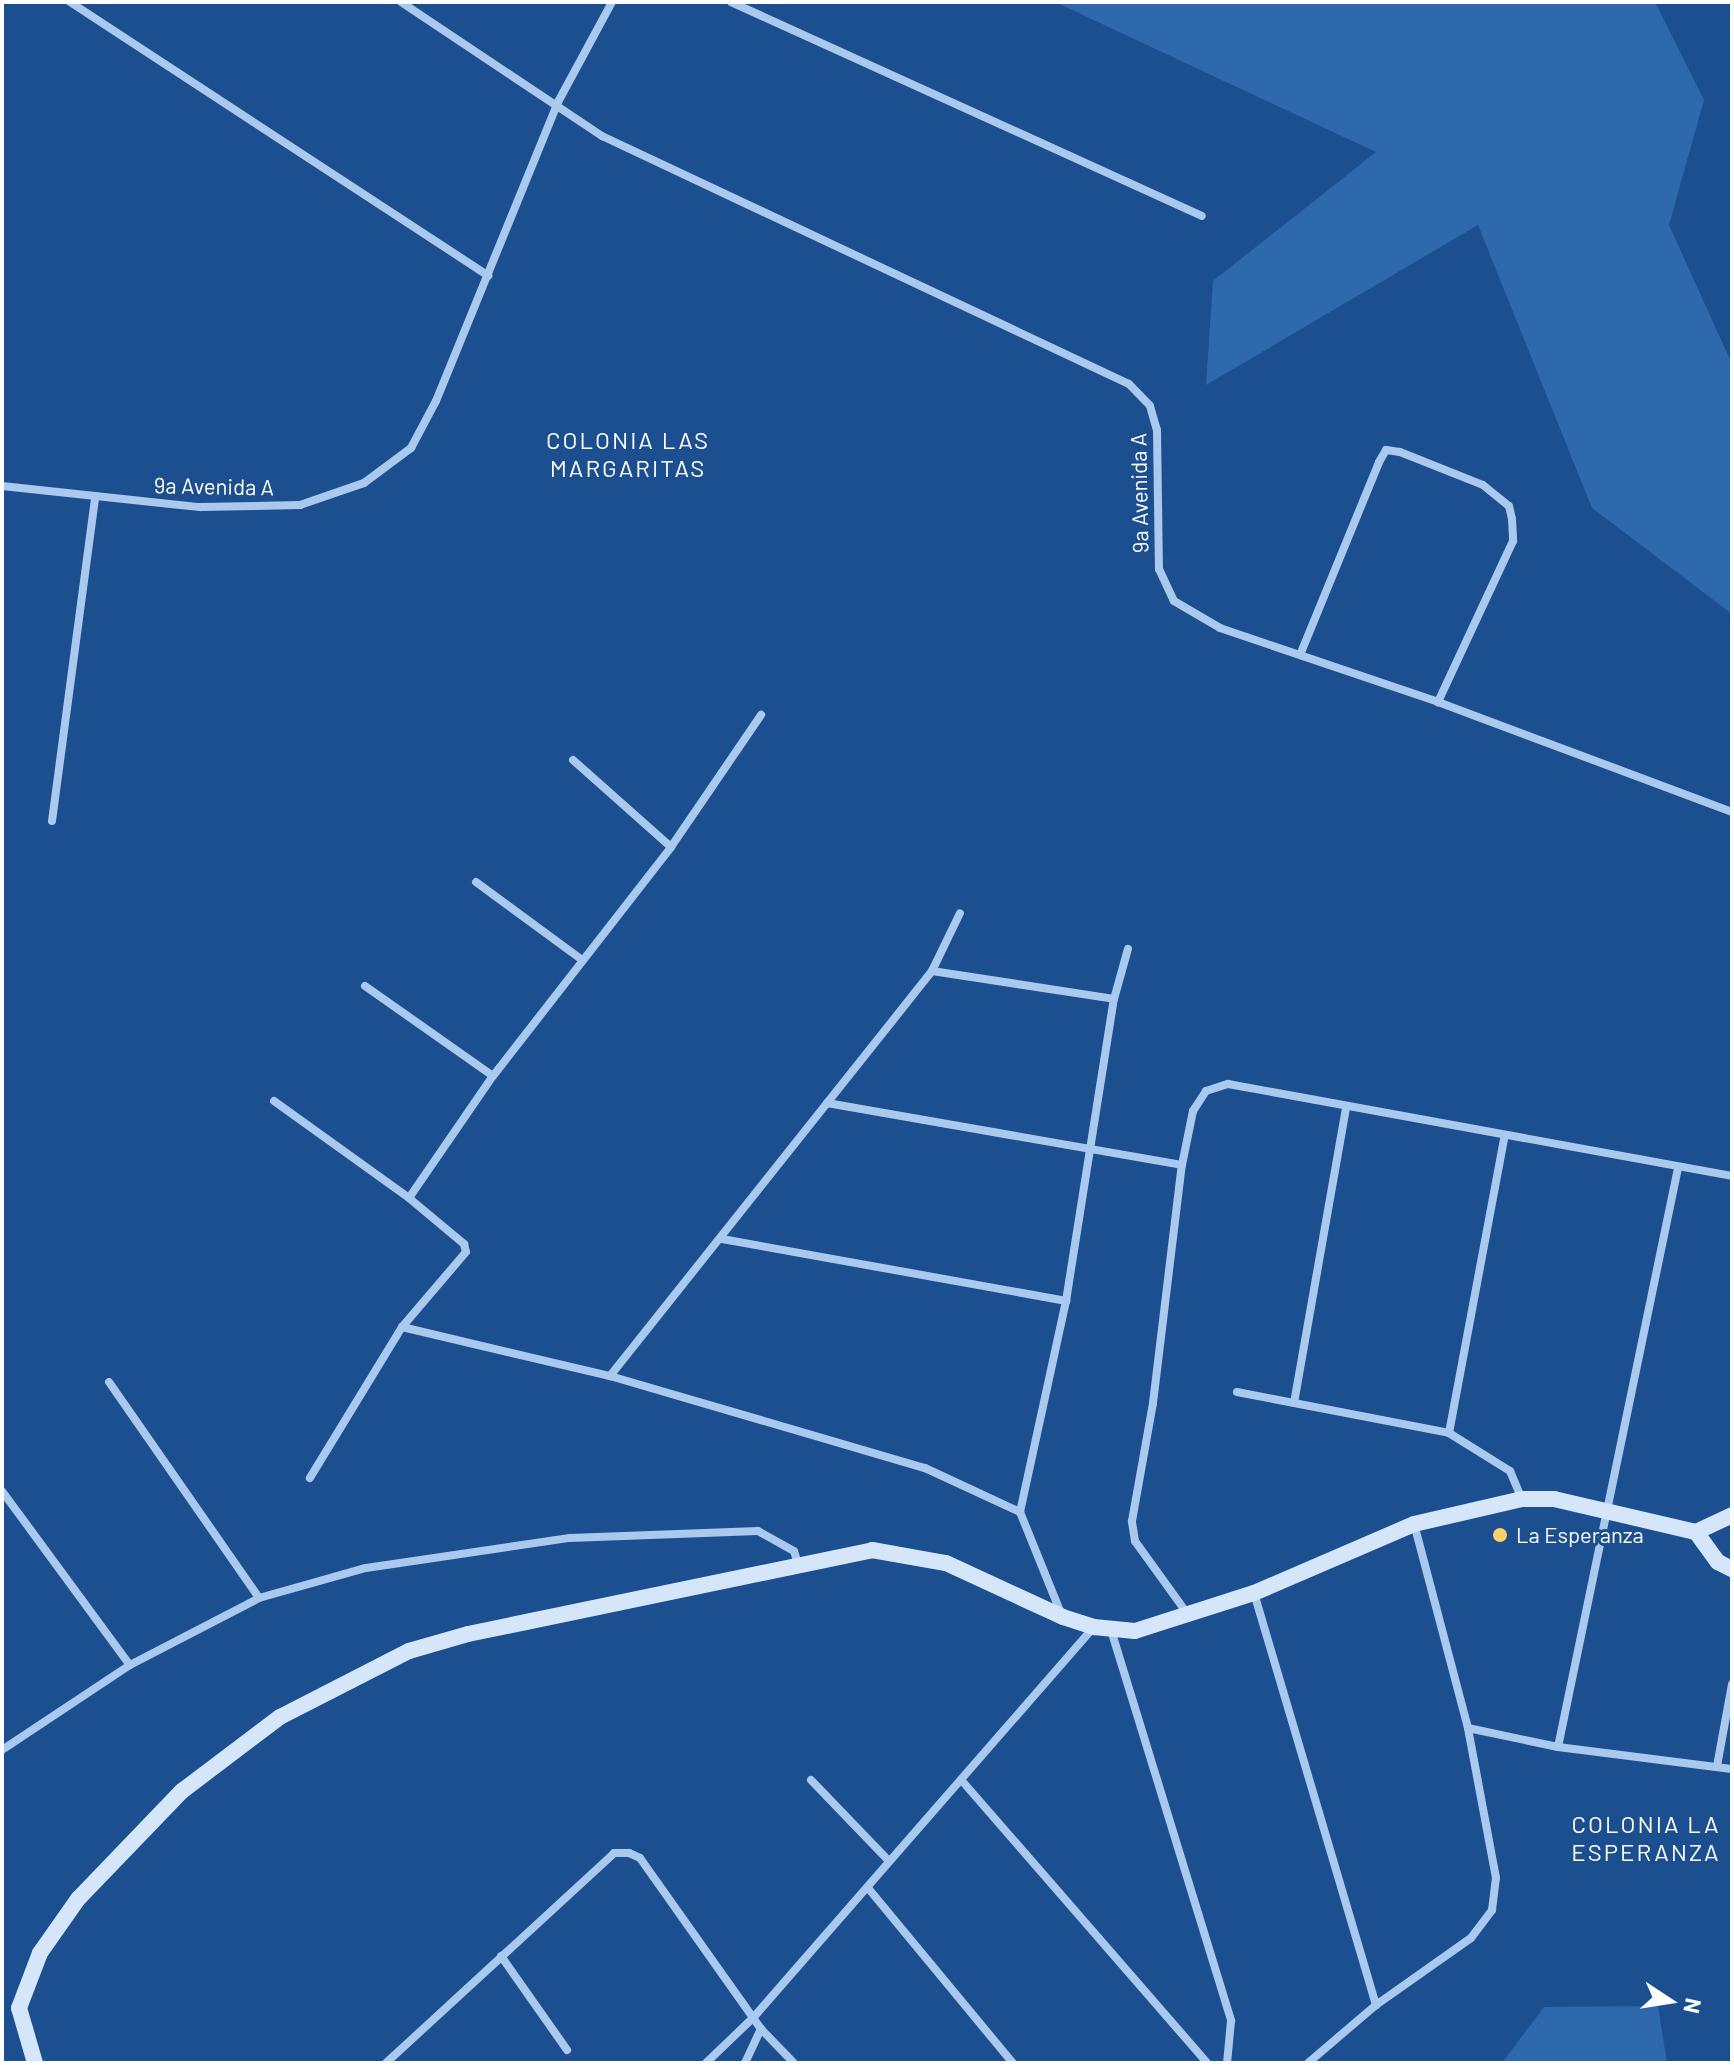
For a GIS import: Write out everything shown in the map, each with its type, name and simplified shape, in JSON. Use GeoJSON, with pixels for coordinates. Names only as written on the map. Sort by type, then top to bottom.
{"type":"FeatureCollection","features":[{"type":"Feature","properties":{"kind":"main road"},"geometry":{"type":"LineString","coordinates":[[35,2063],[19,2008],[29,1974],[53,1931],[182,1791],[242,1742],[409,1651],[553,1613],[858,1552],[906,1553],[972,1573],[1063,1617],[1102,1629],[1150,1628],[1254,1593],[1414,1524],[1522,1499],[1609,1510],[1696,1532],[1732,1515]]}},
{"type":"Feature","properties":{"kind":"main road"},"geometry":{"type":"LineString","coordinates":[[1696,1532],[1718,1562],[1732,1569]]}},
{"type":"Feature","properties":{"kind":"street"},"geometry":{"type":"LineString","coordinates":[[70,2],[488,276],[558,102],[612,2]]}},
{"type":"Feature","properties":{"kind":"street","name":"9a Avenida A"},"geometry":{"type":"LineString","coordinates":[[401,2],[558,102],[602,136],[655,164],[1129,384],[1150,406],[1157,430],[1159,569],[1174,601],[1220,628],[1438,702],[1732,812]]}},
{"type":"Feature","properties":{"kind":"street"},"geometry":{"type":"LineString","coordinates":[[731,2],[1202,216]]}},
{"type":"Feature","properties":{"kind":"street","name":"9a Avenida A"},"geometry":{"type":"LineString","coordinates":[[2,486],[95,499],[200,507],[300,505],[364,483],[411,448],[488,276]]}},
{"type":"Feature","properties":{"kind":"street"},"geometry":{"type":"LineString","coordinates":[[1300,655],[1379,462],[1386,450],[1400,452],[1483,485],[1509,506],[1512,519],[1513,541],[1438,702]]}},
{"type":"Feature","properties":{"kind":"street"},"geometry":{"type":"LineString","coordinates":[[52,821],[95,499]]}},
{"type":"Feature","properties":{"kind":"street"},"geometry":{"type":"LineString","coordinates":[[409,1198],[493,1076],[671,847],[761,715]]}},
{"type":"Feature","properties":{"kind":"street"},"geometry":{"type":"LineString","coordinates":[[573,760],[671,847]]}},
{"type":"Feature","properties":{"kind":"street"},"geometry":{"type":"LineString","coordinates":[[476,882],[582,960]]}},
{"type":"Feature","properties":{"kind":"street"},"geometry":{"type":"LineString","coordinates":[[610,1376],[722,1239],[932,971],[960,913]]}},
{"type":"Feature","properties":{"kind":"street"},"geometry":{"type":"LineString","coordinates":[[1063,1617],[1020,1512],[1066,1301],[1093,1148],[1114,999],[1128,949]]}},
{"type":"Feature","properties":{"kind":"street"},"geometry":{"type":"LineString","coordinates":[[932,971],[1114,999]]}},
{"type":"Feature","properties":{"kind":"street"},"geometry":{"type":"LineString","coordinates":[[365,986],[493,1076]]}},
{"type":"Feature","properties":{"kind":"street"},"geometry":{"type":"LineString","coordinates":[[1189,1617],[1131,1532],[1182,1165],[1193,1111],[1206,1091],[1228,1084],[1346,1108],[1732,1176]]}},
{"type":"Feature","properties":{"kind":"street"},"geometry":{"type":"LineString","coordinates":[[274,1101],[409,1198],[464,1244],[466,1252],[402,1327],[310,1478]]}},
{"type":"Feature","properties":{"kind":"street"},"geometry":{"type":"LineString","coordinates":[[827,1103],[1182,1165]]}},
{"type":"Feature","properties":{"kind":"street"},"geometry":{"type":"LineString","coordinates":[[1294,1403],[1346,1108]]}},
{"type":"Feature","properties":{"kind":"street"},"geometry":{"type":"LineString","coordinates":[[1449,1433],[1505,1135]]}},
{"type":"Feature","properties":{"kind":"street"},"geometry":{"type":"LineString","coordinates":[[1558,1747],[1678,1168]]}},
{"type":"Feature","properties":{"kind":"street"},"geometry":{"type":"LineString","coordinates":[[722,1239],[1066,1301]]}},
{"type":"Feature","properties":{"kind":"street"},"geometry":{"type":"LineString","coordinates":[[402,1327],[610,1376],[925,1468],[1020,1512]]}},
{"type":"Feature","properties":{"kind":"street"},"geometry":{"type":"LineString","coordinates":[[109,1382],[259,1598]]}},
{"type":"Feature","properties":{"kind":"street"},"geometry":{"type":"LineString","coordinates":[[1237,1392],[1449,1433],[1510,1471],[1522,1499]]}},
{"type":"Feature","properties":{"kind":"street"},"geometry":{"type":"LineString","coordinates":[[2,1491],[130,1665]]}},
{"type":"Feature","properties":{"kind":"street"},"geometry":{"type":"LineString","coordinates":[[1308,2063],[1376,2005],[1471,1938],[1492,1910],[1496,1878],[1468,1728],[1414,1524]]}},
{"type":"Feature","properties":{"kind":"street"},"geometry":{"type":"LineString","coordinates":[[2,1750],[130,1665],[259,1598],[366,1568],[570,1538],[758,1531],[794,1551],[798,1564]]}},
{"type":"Feature","properties":{"kind":"street"},"geometry":{"type":"LineString","coordinates":[[1254,1593],[1376,2005]]}},
{"type":"Feature","properties":{"kind":"street"},"geometry":{"type":"LineString","coordinates":[[706,2063],[753,2018],[868,1888],[888,1860],[1102,1629],[1231,2021],[1227,2063]]}},
{"type":"Feature","properties":{"kind":"street"},"geometry":{"type":"LineString","coordinates":[[1717,1766],[1732,1684]]}},
{"type":"Feature","properties":{"kind":"street"},"geometry":{"type":"LineString","coordinates":[[1468,1728],[1558,1747],[1732,1769]]}},
{"type":"Feature","properties":{"kind":"street"},"geometry":{"type":"LineString","coordinates":[[811,1780],[888,1860]]}},
{"type":"Feature","properties":{"kind":"street"},"geometry":{"type":"LineString","coordinates":[[963,1782],[1207,2063]]}},
{"type":"Feature","properties":{"kind":"street"},"geometry":{"type":"LineString","coordinates":[[386,2063],[614,1853],[629,1853],[640,1858],[761,2029],[794,2063]]}},
{"type":"Feature","properties":{"kind":"street"},"geometry":{"type":"LineString","coordinates":[[868,1888],[1013,2063]]}},
{"type":"Feature","properties":{"kind":"street"},"geometry":{"type":"LineString","coordinates":[[501,1956],[567,2050]]}},
{"type":"Feature","properties":{"kind":"street"},"geometry":{"type":"LineString","coordinates":[[745,2063],[761,2029]]}},
{"type":"Feature","properties":{"kind":"shaded area"},"geometry":{"type":"Polygon","coordinates":[[[1055,2],[1655,2],[1704,100],[1669,225],[1732,364],[1732,614],[1592,508],[1478,225],[1206,385],[1213,281],[1376,152],[1055,2]]]}},
{"type":"Feature","properties":{"kind":"shaded area"},"geometry":{"type":"Polygon","coordinates":[[[1658,2006],[1667,2063],[1502,2063],[1544,2007],[1658,2006]]]}},
{"type":"Feature","properties":{"kind":"place","name":"La Esperanza"},"geometry":{"type":"Point","coordinates":[1500,1535]}},
{"type":"Feature","properties":{"kind":"district","name":"COLONIA LAS MARGARITAS"},"geometry":{"type":"Point","coordinates":[628,454]}},
{"type":"Feature","properties":{"kind":"district","name":"COLONIA LA ESPERANZA"},"geometry":{"type":"Point","coordinates":[1646,1838]}}]}
